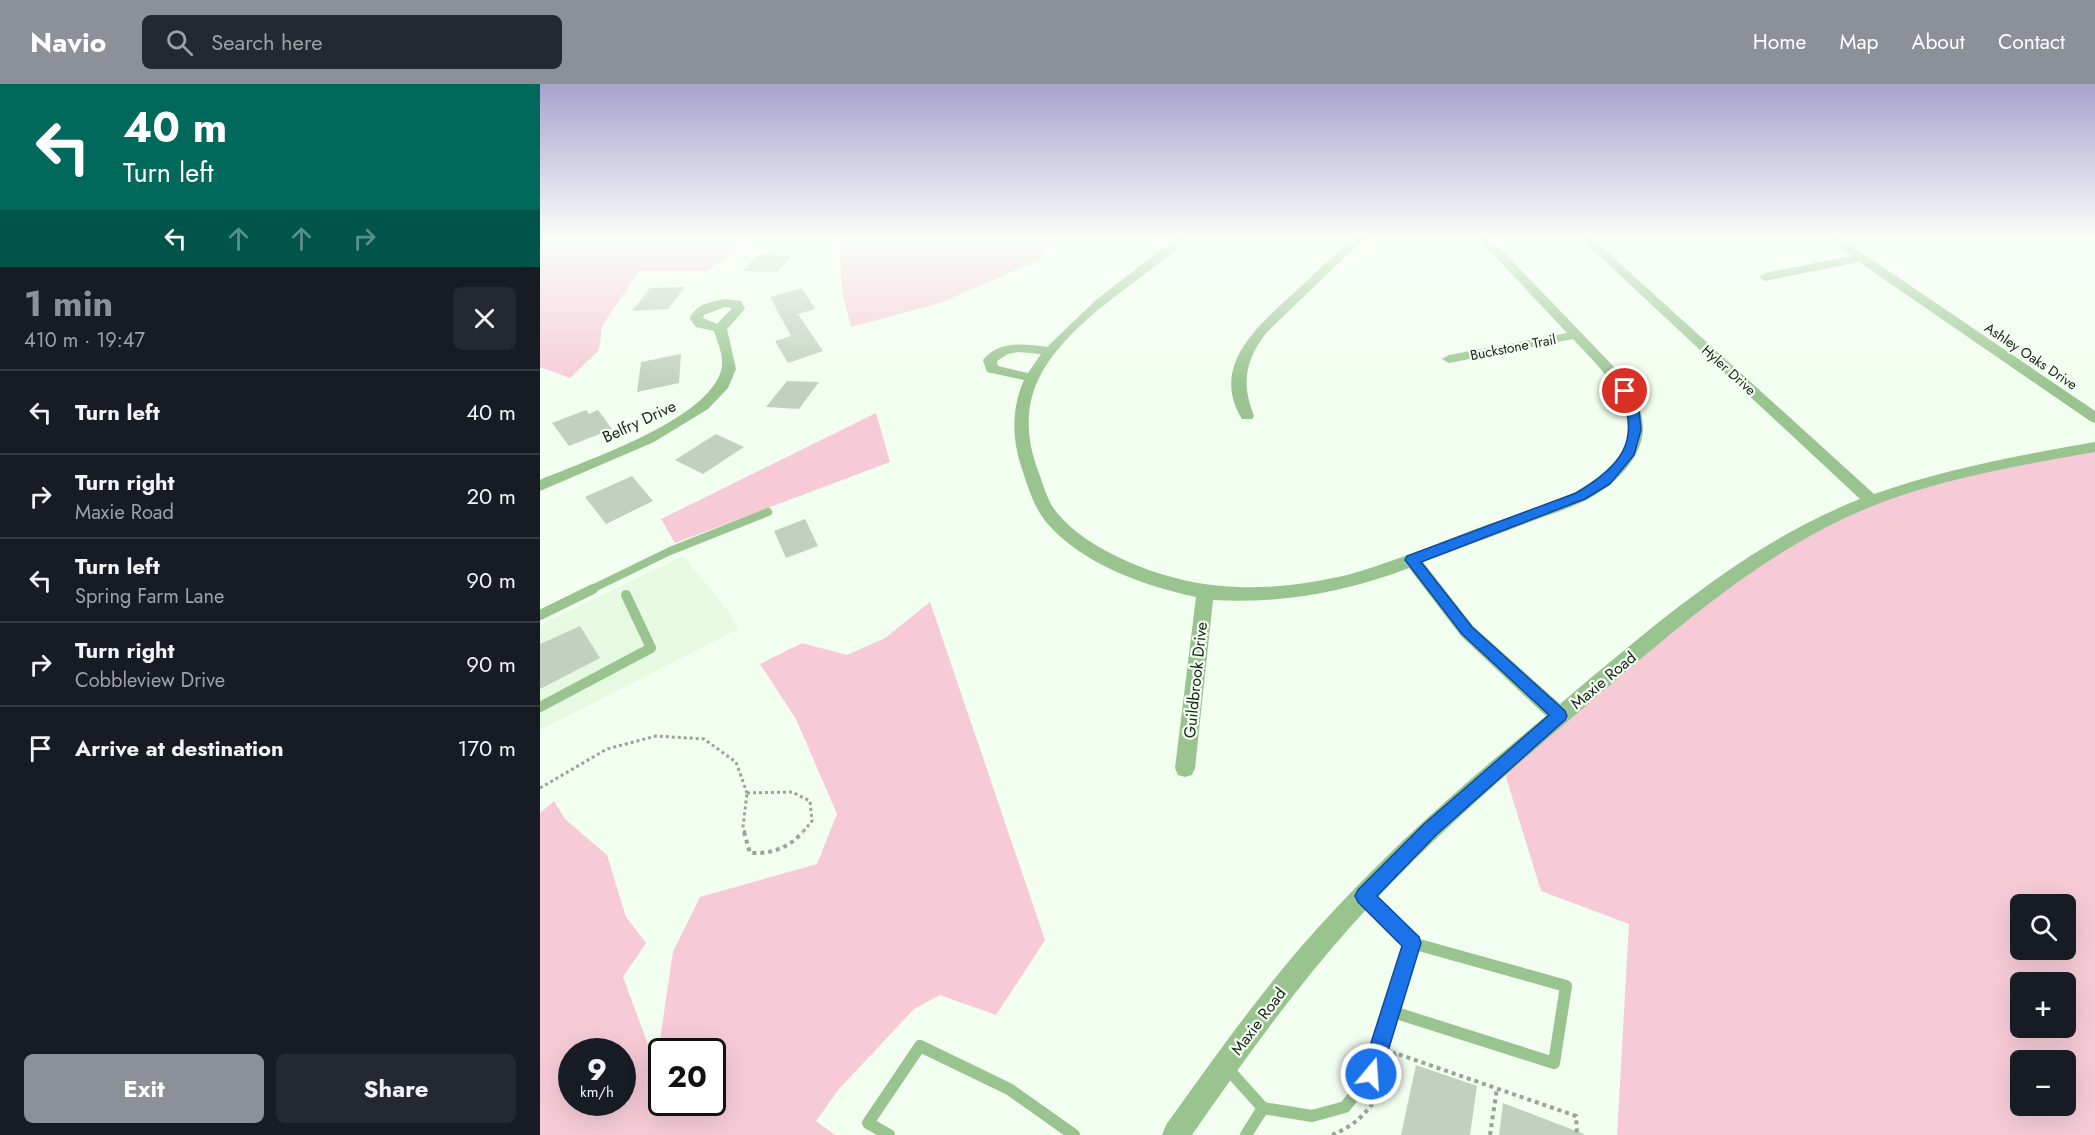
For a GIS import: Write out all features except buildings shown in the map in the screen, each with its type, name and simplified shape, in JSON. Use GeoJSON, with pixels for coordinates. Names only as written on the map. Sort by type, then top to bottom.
{"type":"FeatureCollection","features":[{"type":"Feature","properties":{"kind":"street"},"geometry":{"type":"LineString","coordinates":[[1123,287],[1078,323],[1049,351],[1032,378],[1024,398],[1023,453],[1039,494],[1052,517],[1075,538],[1106,557],[1155,578],[1205,592],[1253,594],[1298,591],[1350,581],[1581,496],[1606,481],[1629,455],[1636,430],[1630,401],[1612,373],[1531,287]]}},
{"type":"Feature","properties":{"kind":"street"},"geometry":{"type":"LineString","coordinates":[[1247,416],[1238,389],[1238,370],[1249,345],[1262,329],[1307,287]]}},
{"type":"Feature","properties":{"kind":"street","name":"Hyler Drive"},"geometry":{"type":"LineString","coordinates":[[1639,287],[1872,501]]}},
{"type":"Feature","properties":{"kind":"street","name":"Ashley Oaks Drive"},"geometry":{"type":"LineString","coordinates":[[1903,287],[2095,418]]}},
{"type":"Feature","properties":{"kind":"street","name":"Belfry Drive"},"geometry":{"type":"LineString","coordinates":[[540,486],[673,428],[697,413],[713,398],[725,382],[729,368],[720,328]]}},
{"type":"Feature","properties":{"kind":"street","name":"Buckstone Trail"},"geometry":{"type":"LineString","coordinates":[[1449,359],[1576,335]]}},
{"type":"Feature","properties":{"kind":"street"},"geometry":{"type":"LineString","coordinates":[[1032,378],[992,369],[990,360],[998,352],[1012,348],[1049,351]]}},
{"type":"Feature","properties":{"kind":"street","name":"Maxie Road"},"geometry":{"type":"LineString","coordinates":[[1176,1135],[1224,1065],[1293,975],[1364,896],[1430,829],[1691,606],[1739,571],[1812,527],[1872,501],[1964,472],[2095,447]]}},
{"type":"Feature","properties":{"kind":"street"},"geometry":{"type":"LineString","coordinates":[[1412,560],[1467,631],[1560,716]]}},
{"type":"Feature","properties":{"kind":"street","name":"Guildbrook Drive"},"geometry":{"type":"LineString","coordinates":[[1185,768],[1205,592]]}},
{"type":"Feature","properties":{"kind":"lane"},"geometry":{"type":"LineString","coordinates":[[540,615],[670,551],[768,512]]}},
{"type":"Feature","properties":{"kind":"lane"},"geometry":{"type":"LineString","coordinates":[[540,707],[651,648],[626,595]]}},
{"type":"Feature","properties":{"kind":"lane"},"geometry":{"type":"LineString","coordinates":[[1364,896],[1412,943],[1566,986],[1554,1063],[1390,1011]]}},
{"type":"Feature","properties":{"kind":"lane"},"geometry":{"type":"LineString","coordinates":[[1224,1065],[1263,1108],[1312,1116],[1345,1107],[1371,1074],[1412,943]]}},
{"type":"Feature","properties":{"kind":"lane"},"geometry":{"type":"LineString","coordinates":[[889,1135],[868,1123],[920,1047],[1009,1089],[1074,1135]]}},
{"type":"Feature","properties":{"kind":"lane"},"geometry":{"type":"LineString","coordinates":[[1246,1135],[1263,1108]]}},
{"type":"Feature","properties":{"kind":"path"},"geometry":{"type":"LineString","coordinates":[[540,788],[607,749],[656,736],[704,739],[736,762],[747,793],[743,827],[750,853],[767,855],[796,841],[812,821],[810,801],[792,792],[747,793]]}},
{"type":"Feature","properties":{"kind":"path"},"geometry":{"type":"LineString","coordinates":[[1332,1135],[1353,1127],[1377,1100],[1395,1053],[1576,1116],[1577,1135]]}},
{"type":"Feature","properties":{"kind":"path"},"geometry":{"type":"LineString","coordinates":[[1490,1135],[1497,1088]]}},
{"type":"Feature","properties":{"kind":"shaded area"},"geometry":{"type":"Polygon","coordinates":[[[540,287],[628,287],[602,326],[599,350],[570,378],[540,367],[540,287]]]}},
{"type":"Feature","properties":{"kind":"shaded area"},"geometry":{"type":"Polygon","coordinates":[[[842,287],[977,287],[940,303],[851,327],[842,287]]]}},
{"type":"Feature","properties":{"kind":"shaded area"},"geometry":{"type":"Polygon","coordinates":[[[876,413],[890,462],[675,543],[661,519],[876,413]]]}},
{"type":"Feature","properties":{"kind":"shaded area"},"geometry":{"type":"Polygon","coordinates":[[[2095,447],[2095,1135],[1617,1135],[1629,924],[1541,891],[1502,764],[1777,546],[1925,482],[2095,447]]]}},
{"type":"Feature","properties":{"kind":"shaded area"},"geometry":{"type":"Polygon","coordinates":[[[683,556],[728,611],[738,629],[540,730],[540,625],[683,556]]]}},
{"type":"Feature","properties":{"kind":"shaded area"},"geometry":{"type":"Polygon","coordinates":[[[930,602],[1045,940],[996,1015],[940,995],[914,1009],[839,1089],[816,1121],[835,1135],[540,1135],[540,813],[554,801],[565,819],[607,855],[626,917],[646,943],[623,977],[648,1044],[648,1116],[726,1116],[726,1038],[660,1038],[673,952],[700,897],[817,864],[837,814],[796,719],[760,664],[802,643],[847,655],[885,638],[930,602]]]}},
{"type":"Feature","properties":{"kind":"route"},"geometry":{"type":"LineString","coordinates":[[1371,1074],[1412,943],[1364,896],[1430,829],[1502,764],[1560,716],[1467,631],[1412,560],[1581,496],[1606,481],[1629,455],[1636,430],[1634,410],[1625,391]]}}]}
